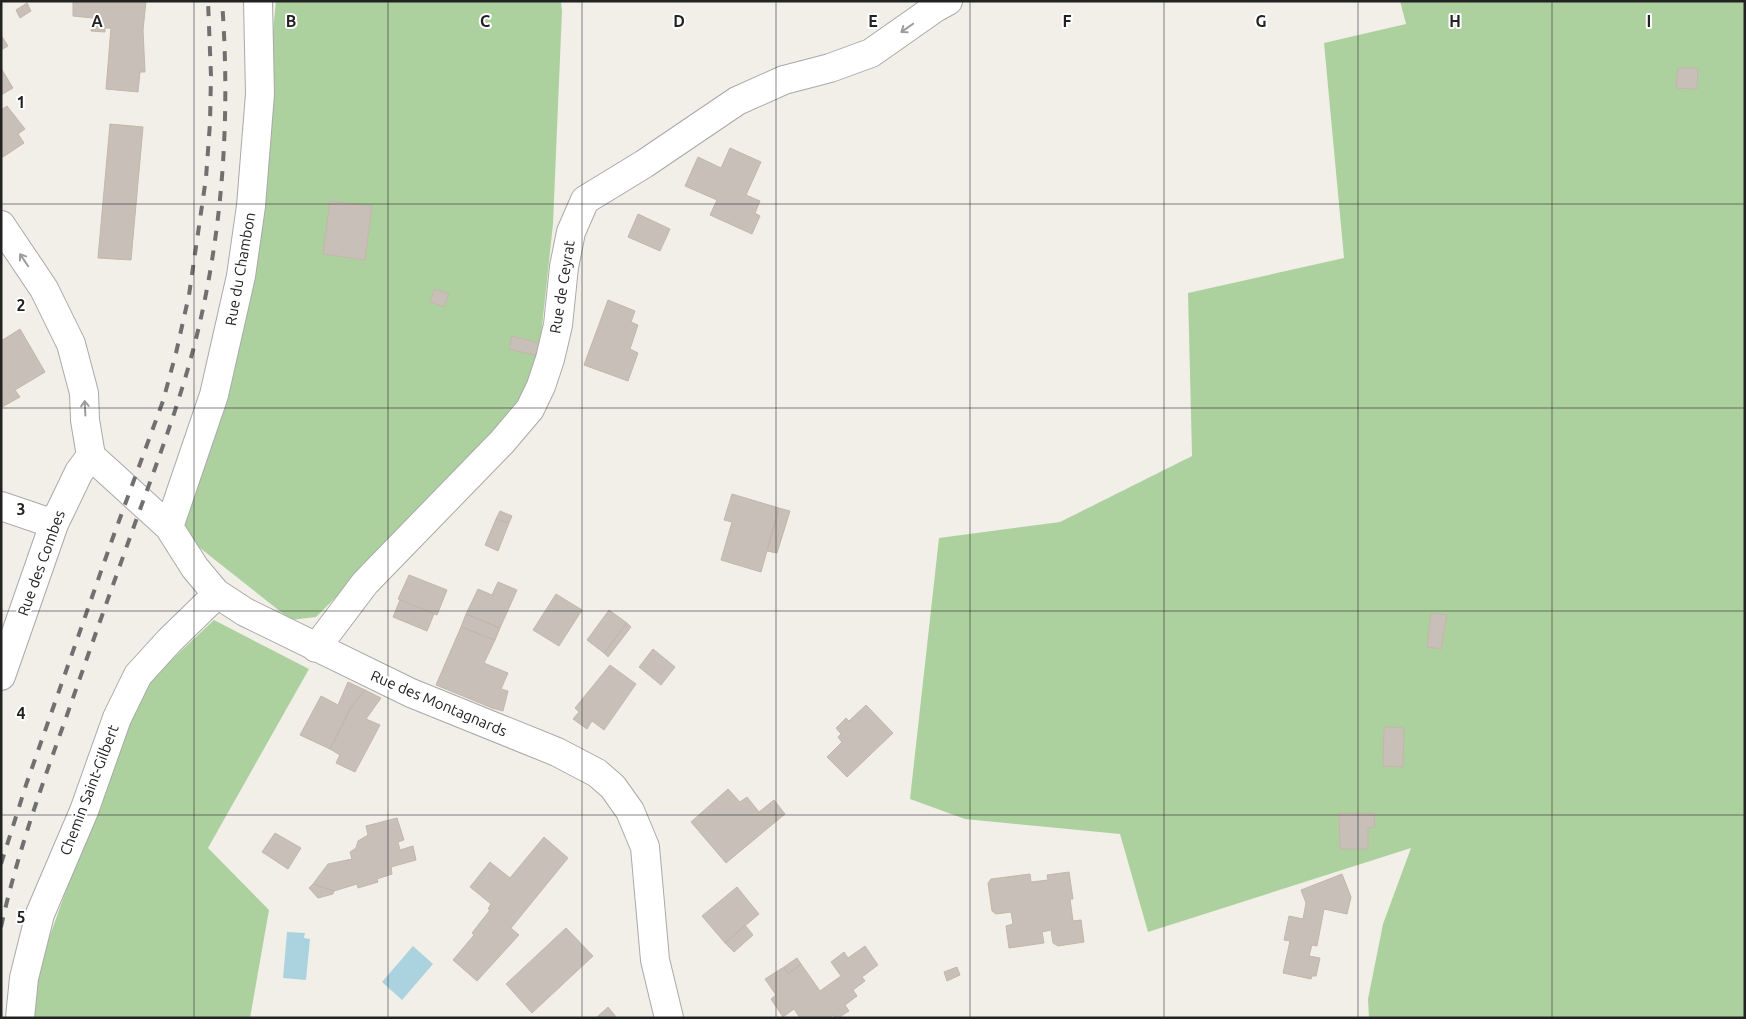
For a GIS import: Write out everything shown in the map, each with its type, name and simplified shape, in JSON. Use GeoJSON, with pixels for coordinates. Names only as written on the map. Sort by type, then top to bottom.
{"type":"FeatureCollection","features":[{"type":"Feature","properties":{"kind":"street","name":"Rue du Chambon"},"geometry":{"type":"LineString","coordinates":[[169,527],[214,395],[242,276],[251,206],[260,94],[258,1]]}},
{"type":"Feature","properties":{"kind":"street","name":"Rue de Ceyrat"},"geometry":{"type":"LineString","coordinates":[[316,648],[365,583],[502,442],[530,409],[541,386],[550,359],[558,325],[564,267],[571,232],[585,200],[644,164],[737,101],[784,80],[830,68],[871,53],[948,1]]}},
{"type":"Feature","properties":{"kind":"street"},"geometry":{"type":"LineString","coordinates":[[1,225],[44,289],[71,344],[84,393],[85,420],[91,456]]}},
{"type":"Feature","properties":{"kind":"street","name":"Rue des Montagnards"},"geometry":{"type":"LineString","coordinates":[[91,456],[169,527],[195,568],[216,593],[245,612],[411,693],[557,752],[597,773],[613,787],[630,811],[645,847],[655,960],[669,1018]]}},
{"type":"Feature","properties":{"kind":"street","name":"Rue des Combes"},"geometry":{"type":"LineString","coordinates":[[1,676],[54,524],[79,472],[91,456]]}},
{"type":"Feature","properties":{"kind":"street"},"geometry":{"type":"LineString","coordinates":[[1,506],[54,524]]}},
{"type":"Feature","properties":{"kind":"street","name":"Chemin Saint-Gilbert"},"geometry":{"type":"LineString","coordinates":[[20,1018],[24,978],[40,914],[84,811],[117,718],[138,675],[216,593]]}},
{"type":"Feature","properties":{"kind":"green space"},"geometry":{"type":"Polygon","coordinates":[[[276,1],[561,1],[562,11],[553,224],[538,364],[516,411],[449,484],[316,617],[291,620],[181,533],[250,256],[276,1]]]}},
{"type":"Feature","properties":{"kind":"green space"},"geometry":{"type":"Polygon","coordinates":[[[1400,1],[1745,1],[1745,1018],[1369,1018],[1368,999],[1383,924],[1411,848],[1148,932],[1120,834],[965,819],[910,799],[939,538],[1060,522],[1192,456],[1188,293],[1344,258],[1324,43],[1406,24],[1400,1]]]}},
{"type":"Feature","properties":{"kind":"green space"},"geometry":{"type":"Polygon","coordinates":[[[214,620],[309,669],[208,848],[269,910],[250,1018],[35,1018],[35,977],[118,746],[150,680],[214,620]]]}},
{"type":"Feature","properties":{"kind":"water"},"geometry":{"type":"Polygon","coordinates":[[[287,932],[305,933],[304,938],[310,939],[306,980],[283,978],[287,932]]]}},
{"type":"Feature","properties":{"kind":"water"},"geometry":{"type":"Polygon","coordinates":[[[413,946],[433,964],[402,1000],[382,982],[413,946]]]}},
{"type":"Feature","properties":{"kind":"building"},"geometry":{"type":"Polygon","coordinates":[[[73,1],[146,1],[143,30],[145,72],[140,72],[138,92],[106,89],[111,28],[105,28],[105,32],[91,31],[93,18],[73,16],[73,1]]]}},
{"type":"Feature","properties":{"kind":"building"},"geometry":{"type":"Polygon","coordinates":[[[27,3],[31,11],[20,18],[16,10],[27,3]]]}},
{"type":"Feature","properties":{"kind":"building"},"geometry":{"type":"Polygon","coordinates":[[[1,35],[8,46],[1,50],[1,35]]]}},
{"type":"Feature","properties":{"kind":"building"},"geometry":{"type":"Polygon","coordinates":[[[1,68],[13,88],[1,95],[1,68]]]}},
{"type":"Feature","properties":{"kind":"building"},"geometry":{"type":"Polygon","coordinates":[[[1678,68],[1698,68],[1697,89],[1676,88],[1678,68]]]}},
{"type":"Feature","properties":{"kind":"building"},"geometry":{"type":"Polygon","coordinates":[[[7,106],[25,129],[18,134],[24,143],[3,157],[1,155],[1,110],[7,106]]]}},
{"type":"Feature","properties":{"kind":"building"},"geometry":{"type":"Polygon","coordinates":[[[110,124],[143,127],[131,260],[98,258],[110,124]]]}},
{"type":"Feature","properties":{"kind":"building"},"geometry":{"type":"Polygon","coordinates":[[[730,148],[761,162],[746,195],[760,201],[755,213],[760,216],[752,234],[710,215],[717,200],[685,186],[698,157],[721,168],[730,148]]]}},
{"type":"Feature","properties":{"kind":"building"},"geometry":{"type":"Polygon","coordinates":[[[330,201],[372,206],[365,260],[323,254],[330,201]]]}},
{"type":"Feature","properties":{"kind":"building"},"geometry":{"type":"Polygon","coordinates":[[[638,214],[670,229],[660,251],[628,237],[638,214]]]}},
{"type":"Feature","properties":{"kind":"building"},"geometry":{"type":"Polygon","coordinates":[[[435,289],[449,294],[444,307],[430,302],[435,289]]]}},
{"type":"Feature","properties":{"kind":"building"},"geometry":{"type":"Polygon","coordinates":[[[608,300],[635,311],[631,322],[638,325],[630,349],[638,353],[628,381],[584,365],[608,300]]]}},
{"type":"Feature","properties":{"kind":"building"},"geometry":{"type":"Polygon","coordinates":[[[20,329],[45,372],[15,390],[20,397],[2,407],[1,341],[20,329]]]}},
{"type":"Feature","properties":{"kind":"building"},"geometry":{"type":"Polygon","coordinates":[[[512,336],[539,343],[538,356],[509,349],[512,336]]]}},
{"type":"Feature","properties":{"kind":"building"},"geometry":{"type":"Polygon","coordinates":[[[732,494],[779,508],[761,572],[721,560],[732,522],[724,520],[732,494]]]}},
{"type":"Feature","properties":{"kind":"building"},"geometry":{"type":"Polygon","coordinates":[[[779,508],[790,511],[777,553],[767,551],[779,508]]]}},
{"type":"Feature","properties":{"kind":"building"},"geometry":{"type":"Polygon","coordinates":[[[500,511],[512,516],[509,523],[496,519],[500,511]]]}},
{"type":"Feature","properties":{"kind":"building"},"geometry":{"type":"Polygon","coordinates":[[[496,519],[509,523],[498,551],[485,545],[496,519]]]}},
{"type":"Feature","properties":{"kind":"building"},"geometry":{"type":"Polygon","coordinates":[[[409,575],[447,590],[437,615],[398,599],[409,575]]]}},
{"type":"Feature","properties":{"kind":"building"},"geometry":{"type":"Polygon","coordinates":[[[498,582],[517,590],[500,628],[466,614],[478,589],[492,595],[498,582]]]}},
{"type":"Feature","properties":{"kind":"building"},"geometry":{"type":"Polygon","coordinates":[[[556,594],[582,610],[559,646],[533,630],[556,594]]]}},
{"type":"Feature","properties":{"kind":"building"},"geometry":{"type":"Polygon","coordinates":[[[400,600],[434,614],[427,631],[393,617],[400,600]]]}},
{"type":"Feature","properties":{"kind":"building"},"geometry":{"type":"Polygon","coordinates":[[[609,610],[627,623],[604,653],[587,640],[609,610]]]}},
{"type":"Feature","properties":{"kind":"building"},"geometry":{"type":"Polygon","coordinates":[[[1431,613],[1447,615],[1441,649],[1427,647],[1431,613]]]}},
{"type":"Feature","properties":{"kind":"building"},"geometry":{"type":"Polygon","coordinates":[[[466,614],[500,628],[495,640],[461,627],[466,614]]]}},
{"type":"Feature","properties":{"kind":"building"},"geometry":{"type":"Polygon","coordinates":[[[627,623],[631,627],[608,657],[604,653],[627,623]]]}},
{"type":"Feature","properties":{"kind":"building"},"geometry":{"type":"Polygon","coordinates":[[[461,627],[495,640],[484,663],[508,673],[501,689],[508,691],[503,711],[436,685],[461,627]]]}},
{"type":"Feature","properties":{"kind":"building"},"geometry":{"type":"Polygon","coordinates":[[[653,649],[675,667],[661,685],[639,667],[653,649]]]}},
{"type":"Feature","properties":{"kind":"building"},"geometry":{"type":"Polygon","coordinates":[[[610,665],[636,684],[604,730],[592,721],[587,729],[573,719],[579,712],[575,708],[610,665]]]}},
{"type":"Feature","properties":{"kind":"building"},"geometry":{"type":"Polygon","coordinates":[[[348,682],[365,690],[350,709],[330,749],[300,735],[321,696],[338,705],[348,682]]]}},
{"type":"Feature","properties":{"kind":"building"},"geometry":{"type":"Polygon","coordinates":[[[365,690],[381,698],[366,719],[380,725],[355,772],[336,763],[340,755],[330,749],[350,709],[365,690]]]}},
{"type":"Feature","properties":{"kind":"building"},"geometry":{"type":"Polygon","coordinates":[[[866,705],[893,733],[847,777],[827,757],[842,742],[838,737],[841,734],[836,728],[846,718],[849,721],[866,705]]]}},
{"type":"Feature","properties":{"kind":"building"},"geometry":{"type":"Polygon","coordinates":[[[1384,727],[1404,728],[1403,767],[1383,766],[1384,727]]]}},
{"type":"Feature","properties":{"kind":"building"},"geometry":{"type":"Polygon","coordinates":[[[728,789],[740,802],[747,797],[759,812],[774,800],[785,814],[726,863],[691,822],[728,789]]]}},
{"type":"Feature","properties":{"kind":"building"},"geometry":{"type":"Polygon","coordinates":[[[1339,813],[1374,813],[1375,827],[1368,828],[1368,849],[1340,849],[1339,813]]]}},
{"type":"Feature","properties":{"kind":"building"},"geometry":{"type":"Polygon","coordinates":[[[397,818],[404,840],[398,842],[400,850],[413,846],[416,860],[391,867],[392,874],[377,879],[378,882],[358,888],[357,884],[334,891],[313,884],[328,864],[352,859],[350,852],[356,848],[358,841],[368,835],[366,826],[397,818]]]}},
{"type":"Feature","properties":{"kind":"building"},"geometry":{"type":"Polygon","coordinates":[[[275,833],[301,848],[288,869],[262,852],[275,833]]]}},
{"type":"Feature","properties":{"kind":"building"},"geometry":{"type":"Polygon","coordinates":[[[544,837],[568,858],[511,928],[519,935],[477,981],[453,960],[474,935],[472,933],[490,910],[488,909],[491,904],[470,887],[490,862],[510,878],[544,837]]]}},
{"type":"Feature","properties":{"kind":"building"},"geometry":{"type":"Polygon","coordinates":[[[1069,872],[1073,899],[1070,899],[1073,921],[1081,920],[1084,942],[1058,946],[1053,943],[1051,930],[1042,932],[1044,943],[1009,948],[1006,926],[1013,924],[1011,912],[996,914],[992,911],[988,883],[991,879],[1030,874],[1031,882],[1048,880],[1047,875],[1069,872]]]}},
{"type":"Feature","properties":{"kind":"building"},"geometry":{"type":"Polygon","coordinates":[[[1342,874],[1351,897],[1347,914],[1324,909],[1317,946],[1312,945],[1309,956],[1320,958],[1316,976],[1312,976],[1311,979],[1283,973],[1290,941],[1284,940],[1289,916],[1303,919],[1306,903],[1301,890],[1342,874]]]}},
{"type":"Feature","properties":{"kind":"building"},"geometry":{"type":"Polygon","coordinates":[[[313,884],[334,891],[333,894],[318,898],[309,888],[313,884]]]}},
{"type":"Feature","properties":{"kind":"building"},"geometry":{"type":"Polygon","coordinates":[[[737,887],[759,914],[725,943],[702,916],[737,887]]]}},
{"type":"Feature","properties":{"kind":"building"},"geometry":{"type":"Polygon","coordinates":[[[745,925],[753,935],[734,952],[725,943],[745,925]]]}},
{"type":"Feature","properties":{"kind":"building"},"geometry":{"type":"Polygon","coordinates":[[[566,928],[593,956],[532,1013],[506,984],[566,928]]]}},
{"type":"Feature","properties":{"kind":"building"},"geometry":{"type":"Polygon","coordinates":[[[865,946],[878,965],[862,977],[865,981],[853,990],[857,996],[845,1005],[849,1011],[838,1018],[835,1018],[833,1015],[829,1018],[800,1018],[794,1009],[783,1017],[771,999],[776,995],[765,979],[784,967],[788,974],[801,964],[820,991],[841,976],[831,962],[844,952],[848,958],[865,946]]]}},
{"type":"Feature","properties":{"kind":"building"},"geometry":{"type":"Polygon","coordinates":[[[797,958],[801,964],[788,974],[784,967],[797,958]]]}},
{"type":"Feature","properties":{"kind":"building"},"geometry":{"type":"Polygon","coordinates":[[[957,967],[960,975],[947,981],[944,972],[957,967]]]}},
{"type":"Feature","properties":{"kind":"building"},"geometry":{"type":"Polygon","coordinates":[[[608,1007],[617,1018],[596,1018],[608,1007]]]}},
{"type":"Feature","properties":{"kind":"railway"},"geometry":{"type":"LineString","coordinates":[[1,864],[26,785],[163,401],[176,353],[189,295],[206,178],[211,76],[208,1]]}},
{"type":"Feature","properties":{"kind":"railway"},"geometry":{"type":"LineString","coordinates":[[1,927],[7,900],[48,767],[172,420],[200,322],[215,243],[223,163],[225,82],[222,1]]}}]}
